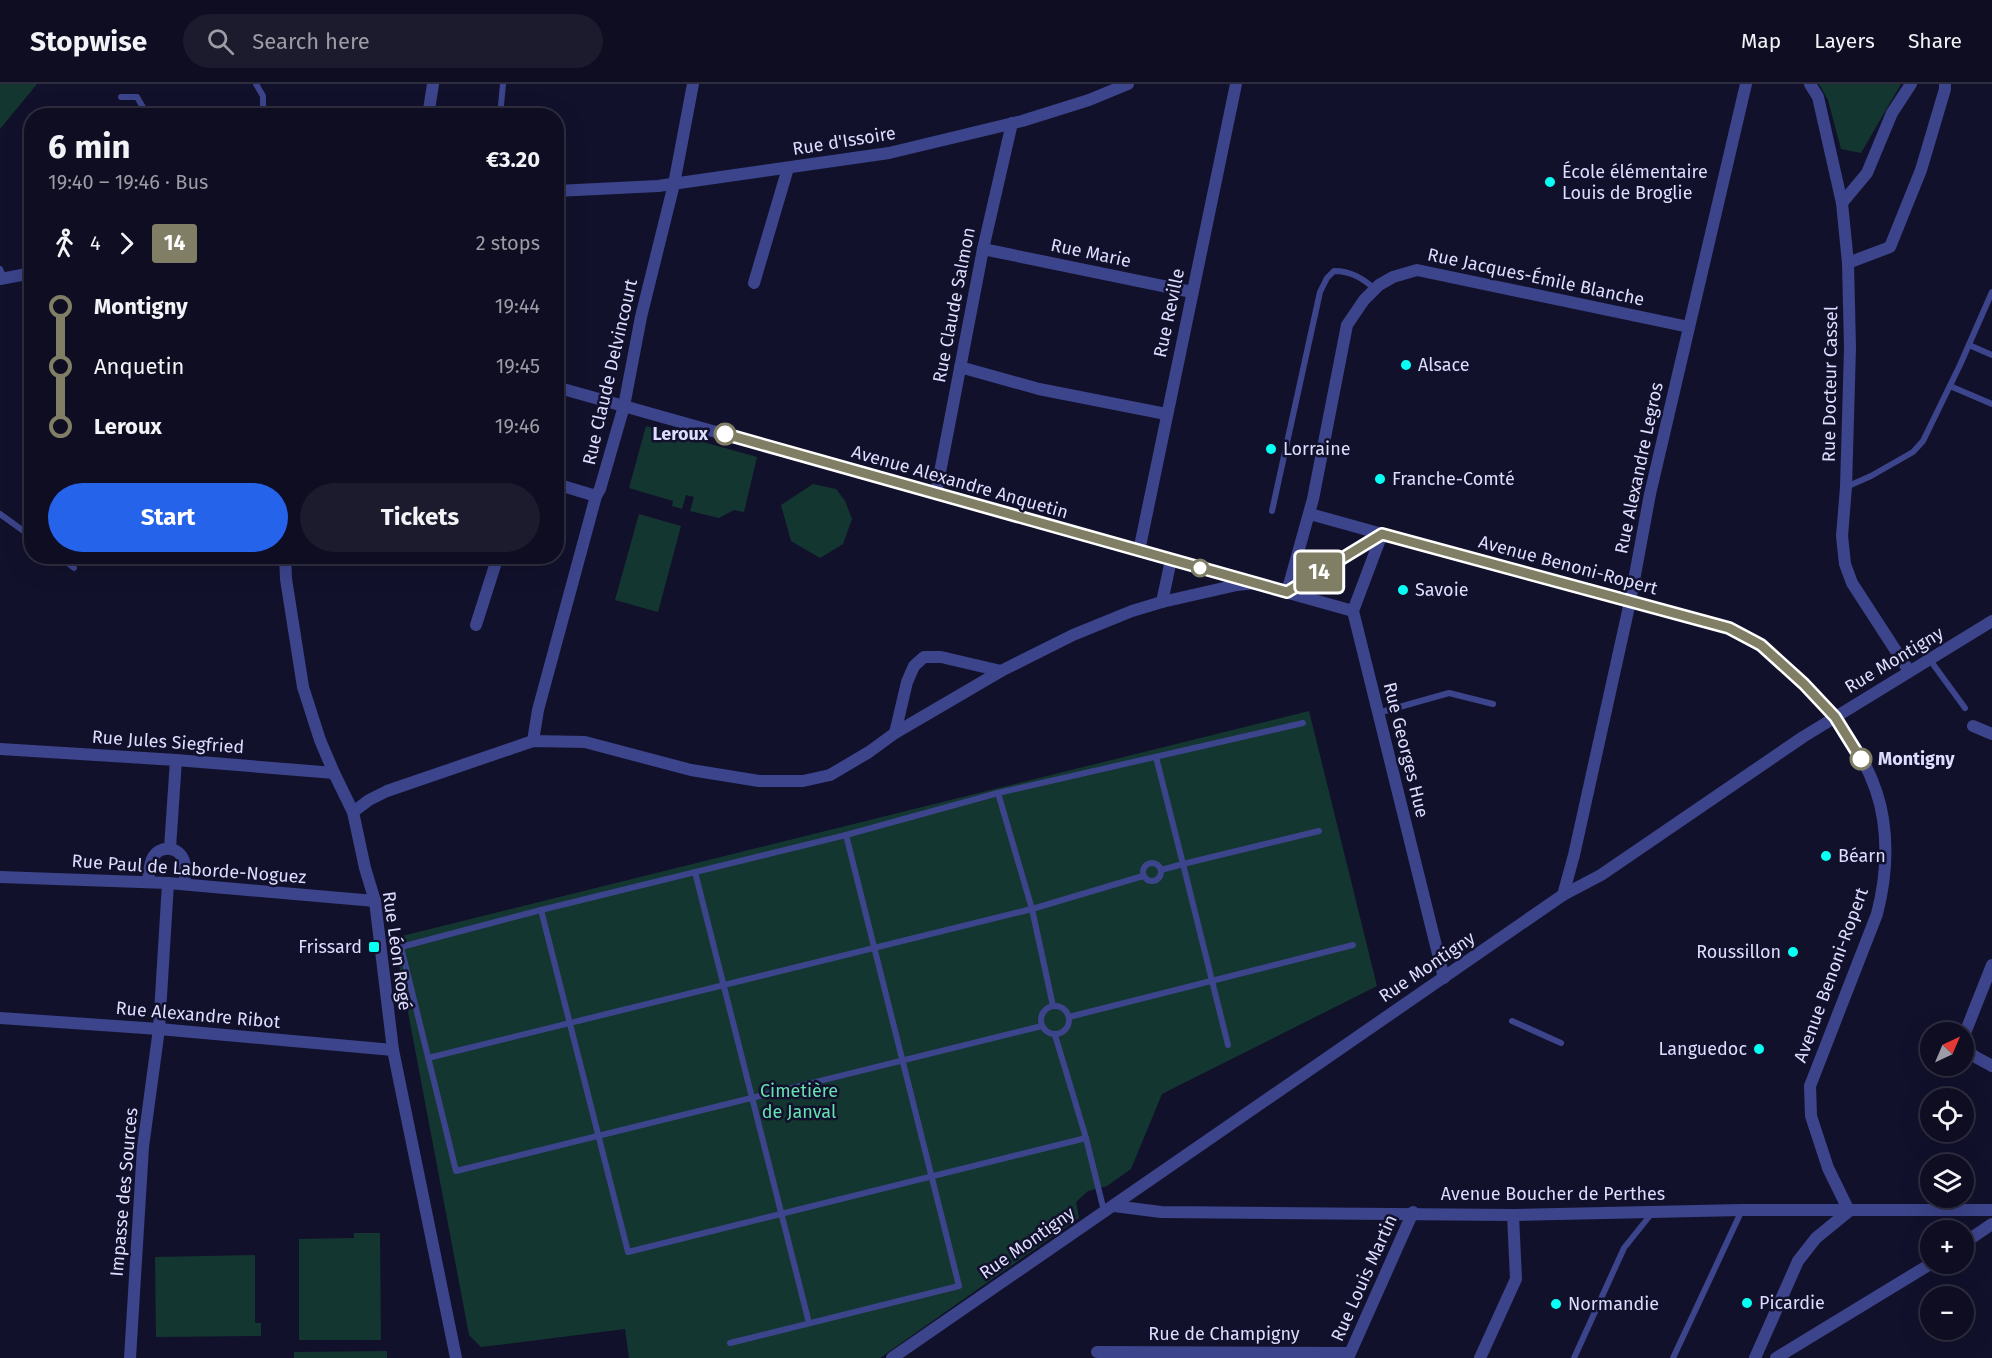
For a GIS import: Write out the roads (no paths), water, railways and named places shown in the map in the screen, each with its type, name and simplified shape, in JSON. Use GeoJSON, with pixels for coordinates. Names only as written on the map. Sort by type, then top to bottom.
{"type":"FeatureCollection","features":[{"type":"Feature","properties":{"kind":"street"},"geometry":{"type":"LineString","coordinates":[[429,108],[433,84]]}},
{"type":"Feature","properties":{"kind":"street","name":"Rue Claude Delvincourt"},"geometry":{"type":"LineString","coordinates":[[533,741],[538,710],[596,495],[603,479],[624,406],[641,317],[674,184],[693,84]]}},
{"type":"Feature","properties":{"kind":"street","name":"Rue d'Issoire"},"geometry":{"type":"LineString","coordinates":[[564,191],[674,184],[889,153],[1012,123],[1089,100],[1128,84]]}},
{"type":"Feature","properties":{"kind":"street","name":"Rue Reville"},"geometry":{"type":"LineString","coordinates":[[1139,550],[1236,84]]}},
{"type":"Feature","properties":{"kind":"street","name":"Rue Alexandre Legros"},"geometry":{"type":"LineString","coordinates":[[1563,896],[1577,843],[1630,602],[1650,494],[1746,84]]}},
{"type":"Feature","properties":{"kind":"street","name":"Rue Docteur Cassel"},"geometry":{"type":"LineString","coordinates":[[1810,84],[1818,97],[1842,203],[1848,263],[1850,348],[1846,487],[1842,536],[1845,564],[1852,584],[1909,671]]}},
{"type":"Feature","properties":{"kind":"street"},"geometry":{"type":"LineString","coordinates":[[1842,203],[1867,173],[1892,113],[1911,84]]}},
{"type":"Feature","properties":{"kind":"street"},"geometry":{"type":"LineString","coordinates":[[1848,263],[1890,247],[1921,170],[1945,84]]}},
{"type":"Feature","properties":{"kind":"street","name":"Rue Claude Salmon"},"geometry":{"type":"LineString","coordinates":[[936,494],[983,249],[1012,123]]}},
{"type":"Feature","properties":{"kind":"street"},"geometry":{"type":"LineString","coordinates":[[754,283],[788,168]]}},
{"type":"Feature","properties":{"kind":"street","name":"Rue Marie"},"geometry":{"type":"LineString","coordinates":[[983,249],[1192,292]]}},
{"type":"Feature","properties":{"kind":"street","name":"Rue Jacques-Émile Blanche"},"geometry":{"type":"LineString","coordinates":[[1287,592],[1310,514],[1347,325],[1364,300],[1393,277],[1418,270],[1689,327]]}},
{"type":"Feature","properties":{"kind":"street"},"geometry":{"type":"LineString","coordinates":[[1,275],[24,274]]}},
{"type":"Feature","properties":{"kind":"street"},"geometry":{"type":"LineString","coordinates":[[960,367],[1039,389],[1166,414]]}},
{"type":"Feature","properties":{"kind":"street","name":"Avenue Alexandre Anquetin"},"geometry":{"type":"LineString","coordinates":[[564,389],[1353,611]]}},
{"type":"Feature","properties":{"kind":"street"},"geometry":{"type":"LineString","coordinates":[[564,486],[596,495]]}},
{"type":"Feature","properties":{"kind":"street","name":"Avenue Benoni-Ropert"},"geometry":{"type":"LineString","coordinates":[[1310,514],[1729,628],[1761,645],[1804,684],[1835,717],[1862,760],[1874,787],[1883,817],[1886,842],[1883,890],[1876,915],[1810,1086],[1811,1116],[1828,1168],[1849,1211]]}},
{"type":"Feature","properties":{"kind":"street"},"geometry":{"type":"LineString","coordinates":[[1287,592],[1382,534]]}},
{"type":"Feature","properties":{"kind":"street"},"geometry":{"type":"LineString","coordinates":[[1353,611],[1382,534]]}},
{"type":"Feature","properties":{"kind":"street"},"geometry":{"type":"LineString","coordinates":[[1162,602],[1171,560]]}},
{"type":"Feature","properties":{"kind":"street","name":"Rue Léon Rogé"},"geometry":{"type":"LineString","coordinates":[[285,564],[303,687],[320,740],[353,812],[375,902],[393,1050],[456,1358]]}},
{"type":"Feature","properties":{"kind":"street"},"geometry":{"type":"LineString","coordinates":[[476,625],[495,564]]}},
{"type":"Feature","properties":{"kind":"street"},"geometry":{"type":"LineString","coordinates":[[353,812],[369,800],[387,791],[533,741],[585,742],[691,770],[759,781],[803,781],[830,775],[1001,671],[1073,635],[1132,611],[1162,602],[1255,583]]}},
{"type":"Feature","properties":{"kind":"street","name":"Rue Georges Hue"},"geometry":{"type":"LineString","coordinates":[[1353,611],[1444,978]]}},
{"type":"Feature","properties":{"kind":"street","name":"Rue Montigny"},"geometry":{"type":"LineString","coordinates":[[892,1358],[1563,896],[1601,875],[1803,737],[1992,621]]}},
{"type":"Feature","properties":{"kind":"street"},"geometry":{"type":"LineString","coordinates":[[896,733],[907,682],[914,666],[924,657],[941,657],[1001,671]]}},
{"type":"Feature","properties":{"kind":"street"},"geometry":{"type":"LineString","coordinates":[[1973,726],[1992,734]]}},
{"type":"Feature","properties":{"kind":"street","name":"Rue Jules Siegfried"},"geometry":{"type":"LineString","coordinates":[[0,749],[334,773]]}},
{"type":"Feature","properties":{"kind":"street"},"geometry":{"type":"LineString","coordinates":[[170,848],[176,760]]}},
{"type":"Feature","properties":{"kind":"street"},"geometry":{"type":"LineString","coordinates":[[148,882],[151,861],[155,854],[162,848],[170,848],[184,858],[186,866],[184,884]]}},
{"type":"Feature","properties":{"kind":"street","name":"Rue Paul de Laborde-Noguez"},"geometry":{"type":"LineString","coordinates":[[0,877],[184,884],[375,902]]}},
{"type":"Feature","properties":{"kind":"street","name":"Impasse des Sources"},"geometry":{"type":"LineString","coordinates":[[130,1358],[143,1147],[159,1029],[168,883]]}},
{"type":"Feature","properties":{"kind":"street"},"geometry":{"type":"LineString","coordinates":[[1992,965],[1965,1033],[1964,1044],[1968,1052],[1992,1066]]}},
{"type":"Feature","properties":{"kind":"street","name":"Rue Alexandre Ribot"},"geometry":{"type":"LineString","coordinates":[[0,1018],[159,1029],[393,1050]]}},
{"type":"Feature","properties":{"kind":"street","name":"Avenue Boucher de Perthes"},"geometry":{"type":"LineString","coordinates":[[1109,1209],[1161,1212],[1413,1212],[1513,1215],[1742,1210],[1992,1210]]}},
{"type":"Feature","properties":{"kind":"street"},"geometry":{"type":"LineString","coordinates":[[1755,1358],[1798,1261],[1816,1238],[1849,1211]]}},
{"type":"Feature","properties":{"kind":"street","name":"Rue Louis Martin"},"geometry":{"type":"LineString","coordinates":[[1349,1355],[1413,1212]]}},
{"type":"Feature","properties":{"kind":"street"},"geometry":{"type":"LineString","coordinates":[[1480,1358],[1516,1279],[1513,1215]]}},
{"type":"Feature","properties":{"kind":"street"},"geometry":{"type":"LineString","coordinates":[[1974,1236],[1992,1224]]}},
{"type":"Feature","properties":{"kind":"street"},"geometry":{"type":"LineString","coordinates":[[1776,1358],[1920,1270]]}},
{"type":"Feature","properties":{"kind":"street","name":"Rue de Champigny"},"geometry":{"type":"LineString","coordinates":[[1097,1352],[1349,1355]]}},
{"type":"Feature","properties":{"kind":"lane"},"geometry":{"type":"LineString","coordinates":[[256,84],[263,96],[263,108]]}},
{"type":"Feature","properties":{"kind":"lane"},"geometry":{"type":"LineString","coordinates":[[501,108],[503,84]]}},
{"type":"Feature","properties":{"kind":"lane"},"geometry":{"type":"LineString","coordinates":[[121,97],[137,97],[143,108]]}},
{"type":"Feature","properties":{"kind":"lane"},"geometry":{"type":"LineString","coordinates":[[1272,511],[1320,292],[1327,278],[1334,271],[1347,271],[1362,278],[1375,289]]}},
{"type":"Feature","properties":{"kind":"lane"},"geometry":{"type":"LineString","coordinates":[[1846,487],[1871,476],[1913,452],[1923,441],[1992,292]]}},
{"type":"Feature","properties":{"kind":"lane"},"geometry":{"type":"LineString","coordinates":[[1969,345],[1992,356]]}},
{"type":"Feature","properties":{"kind":"lane"},"geometry":{"type":"LineString","coordinates":[[1950,386],[1992,404]]}},
{"type":"Feature","properties":{"kind":"lane"},"geometry":{"type":"LineString","coordinates":[[0,514],[24,531]]}},
{"type":"Feature","properties":{"kind":"lane"},"geometry":{"type":"LineString","coordinates":[[69,564],[74,568]]}},
{"type":"Feature","properties":{"kind":"lane"},"geometry":{"type":"LineString","coordinates":[[1930,660],[1965,708]]}},
{"type":"Feature","properties":{"kind":"lane"},"geometry":{"type":"LineString","coordinates":[[1378,713],[1449,693],[1493,704]]}},
{"type":"Feature","properties":{"kind":"lane"},"geometry":{"type":"LineString","coordinates":[[1042,1026],[456,1172],[401,947],[541,910],[846,836],[998,793],[1303,723]]}},
{"type":"Feature","properties":{"kind":"lane"},"geometry":{"type":"LineString","coordinates":[[1156,757],[1228,1045]]}},
{"type":"Feature","properties":{"kind":"lane"},"geometry":{"type":"LineString","coordinates":[[998,793],[1032,909],[1053,1006]]}},
{"type":"Feature","properties":{"kind":"lane"},"geometry":{"type":"LineString","coordinates":[[1161,870],[1319,831]]}},
{"type":"Feature","properties":{"kind":"lane"},"geometry":{"type":"LineString","coordinates":[[730,1343],[959,1286],[846,836]]}},
{"type":"Feature","properties":{"kind":"lane"},"geometry":{"type":"LineString","coordinates":[[1150,863],[1157,864],[1161,870],[1160,877],[1155,881],[1148,881],[1143,876],[1144,867],[1150,863]]}},
{"type":"Feature","properties":{"kind":"lane"},"geometry":{"type":"LineString","coordinates":[[695,872],[809,1323]]}},
{"type":"Feature","properties":{"kind":"lane"},"geometry":{"type":"LineString","coordinates":[[428,1059],[1032,909],[1143,876]]}},
{"type":"Feature","properties":{"kind":"lane"},"geometry":{"type":"LineString","coordinates":[[541,910],[628,1252],[1086,1138]]}},
{"type":"Feature","properties":{"kind":"lane"},"geometry":{"type":"LineString","coordinates":[[1069,1017],[1353,945]]}},
{"type":"Feature","properties":{"kind":"lane"},"geometry":{"type":"LineString","coordinates":[[1053,1006],[1063,1009],[1069,1017],[1068,1027],[1055,1035],[1050,1034],[1042,1026],[1043,1014],[1053,1006]]}},
{"type":"Feature","properties":{"kind":"lane"},"geometry":{"type":"LineString","coordinates":[[1512,1021],[1561,1043]]}},
{"type":"Feature","properties":{"kind":"lane"},"geometry":{"type":"LineString","coordinates":[[1055,1035],[1109,1209]]}},
{"type":"Feature","properties":{"kind":"lane"},"geometry":{"type":"LineString","coordinates":[[1673,1358],[1742,1210]]}},
{"type":"Feature","properties":{"kind":"lane"},"geometry":{"type":"LineString","coordinates":[[1574,1358],[1624,1248],[1652,1212]]}},
{"type":"Feature","properties":{"kind":"place","name":"École élémentaire Louis de Broglie"},"geometry":{"type":"Point","coordinates":[1550,182]}},
{"type":"Feature","properties":{"kind":"place","name":"Alsace"},"geometry":{"type":"Point","coordinates":[1406,365]}},
{"type":"Feature","properties":{"kind":"place","name":"Leroux"},"geometry":{"type":"Point","coordinates":[725,434]}},
{"type":"Feature","properties":{"kind":"place","name":"Lorraine"},"geometry":{"type":"Point","coordinates":[1271,449]}},
{"type":"Feature","properties":{"kind":"place","name":"Franche-Comté"},"geometry":{"type":"Point","coordinates":[1380,479]}},
{"type":"Feature","properties":{"kind":"place","name":"Savoie"},"geometry":{"type":"Point","coordinates":[1403,590]}},
{"type":"Feature","properties":{"kind":"place","name":"Montigny"},"geometry":{"type":"Point","coordinates":[1861,759]}},
{"type":"Feature","properties":{"kind":"place","name":"Béarn"},"geometry":{"type":"Point","coordinates":[1826,856]}},
{"type":"Feature","properties":{"kind":"place","name":"Frissard"},"geometry":{"type":"Point","coordinates":[374,947]}},
{"type":"Feature","properties":{"kind":"place","name":"Roussillon"},"geometry":{"type":"Point","coordinates":[1793,952]}},
{"type":"Feature","properties":{"kind":"place","name":"Languedoc"},"geometry":{"type":"Point","coordinates":[1759,1049]}},
{"type":"Feature","properties":{"kind":"place","name":"Picardie"},"geometry":{"type":"Point","coordinates":[1747,1303]}},
{"type":"Feature","properties":{"kind":"place","name":"Normandie"},"geometry":{"type":"Point","coordinates":[1556,1304]}},
{"type":"Feature","properties":{"kind":"park label","name":"Cimetière de Janval"},"geometry":{"type":"Point","coordinates":[799,1101]}}]}
